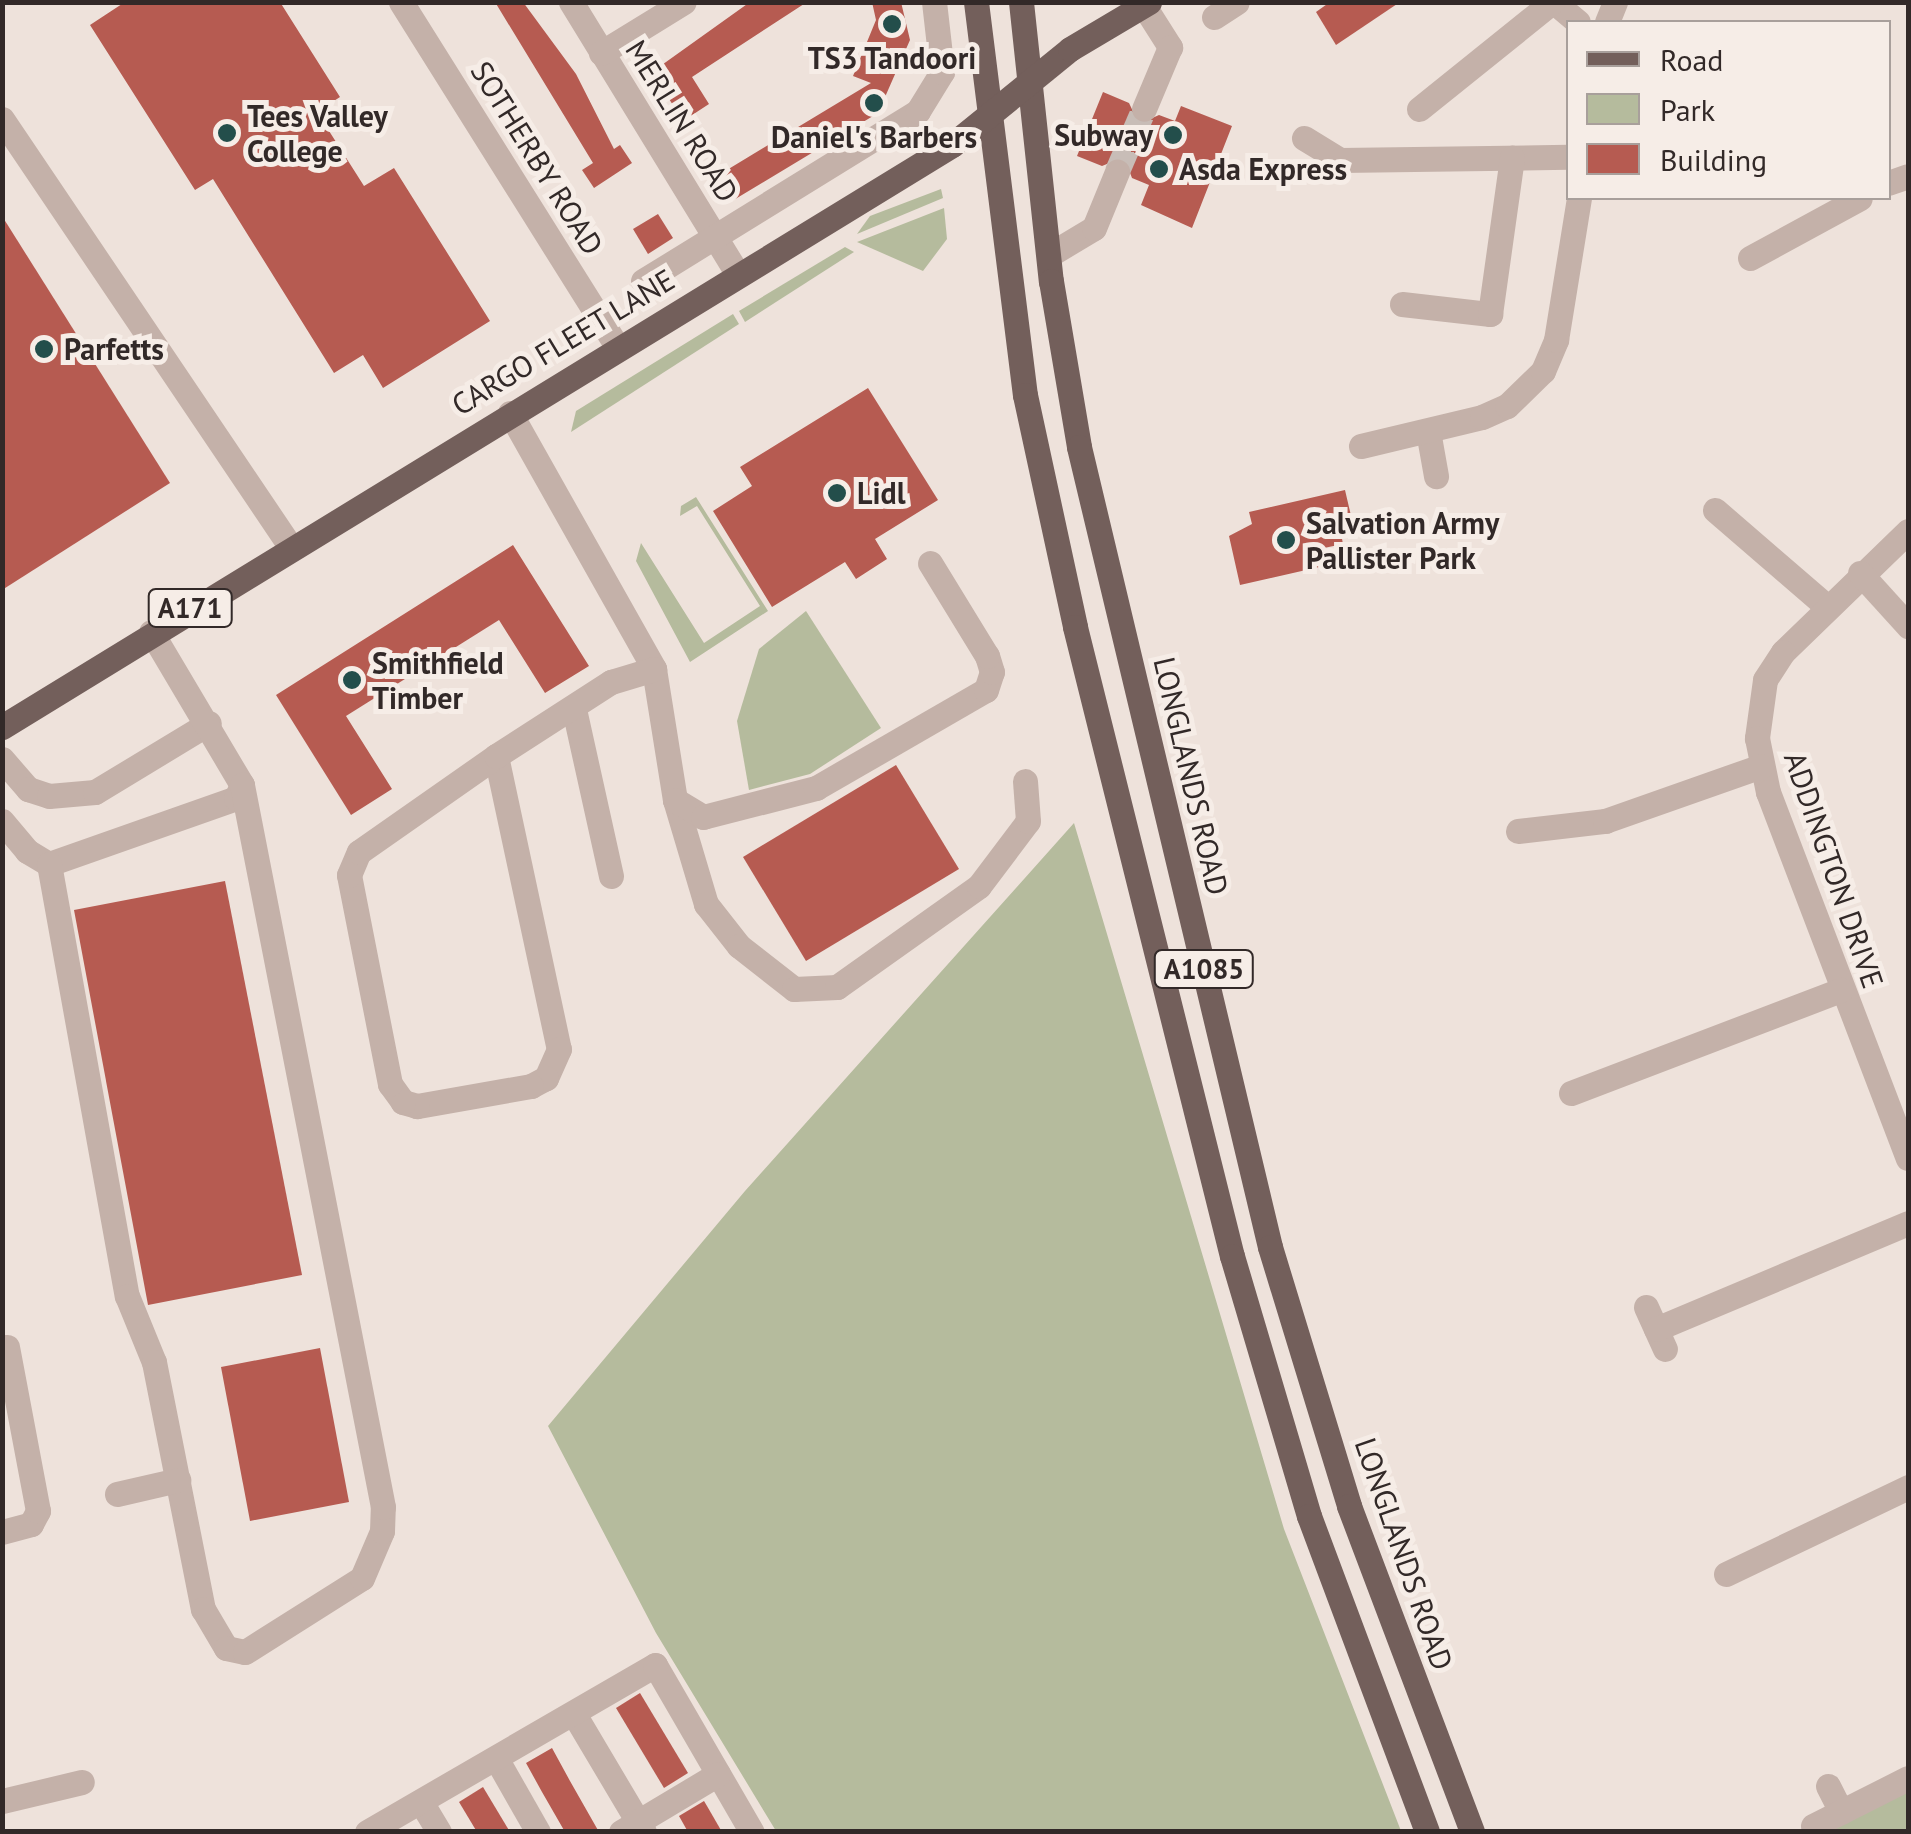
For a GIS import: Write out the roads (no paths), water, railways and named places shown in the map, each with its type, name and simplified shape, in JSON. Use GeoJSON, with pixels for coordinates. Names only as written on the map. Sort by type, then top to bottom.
{"type":"FeatureCollection","features":[{"type":"Feature","properties":{"kind":"main road","name":"A1085"},"geometry":{"type":"LineString","coordinates":[[976,2],[1024,394],[1079,646],[1232,1256],[1309,1516],[1427,1832]]}},
{"type":"Feature","properties":{"kind":"main road","name":"LONGLANDS ROAD"},"geometry":{"type":"LineString","coordinates":[[1020,2],[1049,255],[1080,447],[1270,1247],[1349,1506],[1472,1832]]}},
{"type":"Feature","properties":{"kind":"main road","name":"CARGO FLEET LANE"},"geometry":{"type":"LineString","coordinates":[[4,724],[952,145],[1030,82],[1146,4]]}},
{"type":"Feature","properties":{"kind":"street","name":"SOTHERBY ROAD"},"geometry":{"type":"LineString","coordinates":[[401,2],[618,348]]}},
{"type":"Feature","properties":{"kind":"street","name":"MERLIN ROAD"},"geometry":{"type":"LineString","coordinates":[[571,2],[738,274]]}},
{"type":"Feature","properties":{"kind":"street"},"geometry":{"type":"LineString","coordinates":[[601,53],[684,2]]}},
{"type":"Feature","properties":{"kind":"street"},"geometry":{"type":"LineString","coordinates":[[643,281],[918,110],[942,72],[934,2]]}},
{"type":"Feature","properties":{"kind":"street"},"geometry":{"type":"LineString","coordinates":[[1214,17],[1237,2]]}},
{"type":"Feature","properties":{"kind":"street"},"geometry":{"type":"LineString","coordinates":[[1419,109],[1553,2],[1576,20]]}},
{"type":"Feature","properties":{"kind":"street"},"geometry":{"type":"LineString","coordinates":[[1144,108],[1170,46],[1146,4]]}},
{"type":"Feature","properties":{"kind":"street"},"geometry":{"type":"LineString","coordinates":[[2,119],[290,546]]}},
{"type":"Feature","properties":{"kind":"street"},"geometry":{"type":"LineString","coordinates":[[1304,138],[1340,160],[1566,157]]}},
{"type":"Feature","properties":{"kind":"street"},"geometry":{"type":"LineString","coordinates":[[1402,304],[1490,314],[1512,158]]}},
{"type":"Feature","properties":{"kind":"street"},"geometry":{"type":"LineString","coordinates":[[1049,255],[1094,228],[1117,172]]}},
{"type":"Feature","properties":{"kind":"street"},"geometry":{"type":"LineString","coordinates":[[1361,446],[1428,431],[1506,406],[1543,371],[1556,340],[1579,200]]}},
{"type":"Feature","properties":{"kind":"street"},"geometry":{"type":"LineString","coordinates":[[1750,258],[1856,200]]}},
{"type":"Feature","properties":{"kind":"street"},"geometry":{"type":"LineString","coordinates":[[510,413],[654,669],[675,800],[695,876],[720,925],[794,989],[816,992],[837,987],[979,886],[1028,821],[1024,781]]}},
{"type":"Feature","properties":{"kind":"street"},"geometry":{"type":"LineString","coordinates":[[1428,431],[1436,476]]}},
{"type":"Feature","properties":{"kind":"street"},"geometry":{"type":"LineString","coordinates":[[1715,510],[1825,605]]}},
{"type":"Feature","properties":{"kind":"street","name":"ADDINGTON DRIVE"},"geometry":{"type":"LineString","coordinates":[[1908,531],[1825,605],[1765,680],[1757,726],[1760,766],[1840,990],[1897,1094],[1908,1158]]}},
{"type":"Feature","properties":{"kind":"street"},"geometry":{"type":"LineString","coordinates":[[675,800],[703,817],[816,788],[986,690],[992,672],[987,656],[930,563]]}},
{"type":"Feature","properties":{"kind":"street"},"geometry":{"type":"LineString","coordinates":[[1860,573],[1908,626]]}},
{"type":"Feature","properties":{"kind":"street"},"geometry":{"type":"LineString","coordinates":[[48,864],[127,1296],[146,1340],[203,1609],[226,1648],[246,1652],[362,1578],[382,1531],[382,1508],[242,785],[210,722],[150,632]]}},
{"type":"Feature","properties":{"kind":"street"},"geometry":{"type":"LineString","coordinates":[[496,756],[559,1049],[554,1066],[531,1086],[417,1106],[403,1102],[390,1084],[349,874],[359,852],[496,756],[624,675],[654,669]]}},
{"type":"Feature","properties":{"kind":"street"},"geometry":{"type":"LineString","coordinates":[[574,708],[612,876]]}},
{"type":"Feature","properties":{"kind":"street"},"geometry":{"type":"LineString","coordinates":[[2,760],[28,789],[49,796],[95,792],[210,722]]}},
{"type":"Feature","properties":{"kind":"street"},"geometry":{"type":"LineString","coordinates":[[1518,830],[1604,822],[1760,766]]}},
{"type":"Feature","properties":{"kind":"street"},"geometry":{"type":"LineString","coordinates":[[2,821],[26,851],[48,864],[224,806],[242,785]]}},
{"type":"Feature","properties":{"kind":"street"},"geometry":{"type":"LineString","coordinates":[[1571,1093],[1840,990]]}},
{"type":"Feature","properties":{"kind":"street"},"geometry":{"type":"LineString","coordinates":[[1655,1329],[1908,1223]]}},
{"type":"Feature","properties":{"kind":"street"},"geometry":{"type":"LineString","coordinates":[[2,1321],[5,1354],[38,1511],[32,1524],[2,1532]]}},
{"type":"Feature","properties":{"kind":"street"},"geometry":{"type":"LineString","coordinates":[[117,1494],[178,1480]]}},
{"type":"Feature","properties":{"kind":"street"},"geometry":{"type":"LineString","coordinates":[[1726,1574],[1908,1488]]}},
{"type":"Feature","properties":{"kind":"street"},"geometry":{"type":"LineString","coordinates":[[368,1832],[656,1665],[752,1832]]}},
{"type":"Feature","properties":{"kind":"street"},"geometry":{"type":"LineString","coordinates":[[574,1714],[635,1828],[718,1774]]}},
{"type":"Feature","properties":{"kind":"street"},"geometry":{"type":"LineString","coordinates":[[497,1760],[538,1832]]}},
{"type":"Feature","properties":{"kind":"street"},"geometry":{"type":"LineString","coordinates":[[1813,1826],[1908,1778]]}},
{"type":"Feature","properties":{"kind":"street"},"geometry":{"type":"LineString","coordinates":[[2,1801],[82,1782]]}},
{"type":"Feature","properties":{"kind":"street"},"geometry":{"type":"LineString","coordinates":[[1828,1786],[1841,1812]]}},
{"type":"Feature","properties":{"kind":"street"},"geometry":{"type":"LineString","coordinates":[[421,1802],[439,1832]]}},
{"type":"Feature","properties":{"kind":"tunnel"},"geometry":{"type":"LineString","coordinates":[[1117,172],[1144,109]]}},
{"type":"Feature","properties":{"kind":"place","name":"TS3 Tandoori"},"geometry":{"type":"Point","coordinates":[892,24]}},
{"type":"Feature","properties":{"kind":"place","name":"Daniel's Barbers"},"geometry":{"type":"Point","coordinates":[874,103]}},
{"type":"Feature","properties":{"kind":"place","name":"Tees Valley College"},"geometry":{"type":"Point","coordinates":[227,133]}},
{"type":"Feature","properties":{"kind":"place","name":"Subway"},"geometry":{"type":"Point","coordinates":[1173,135]}},
{"type":"Feature","properties":{"kind":"place","name":"Asda Express"},"geometry":{"type":"Point","coordinates":[1159,169]}},
{"type":"Feature","properties":{"kind":"place","name":"Parfetts"},"geometry":{"type":"Point","coordinates":[44,349]}},
{"type":"Feature","properties":{"kind":"place","name":"Lidl"},"geometry":{"type":"Point","coordinates":[837,493]}},
{"type":"Feature","properties":{"kind":"place","name":"Salvation Army Pallister Park"},"geometry":{"type":"Point","coordinates":[1286,540]}},
{"type":"Feature","properties":{"kind":"place","name":"Smithfield Timber"},"geometry":{"type":"Point","coordinates":[352,680]}}]}
